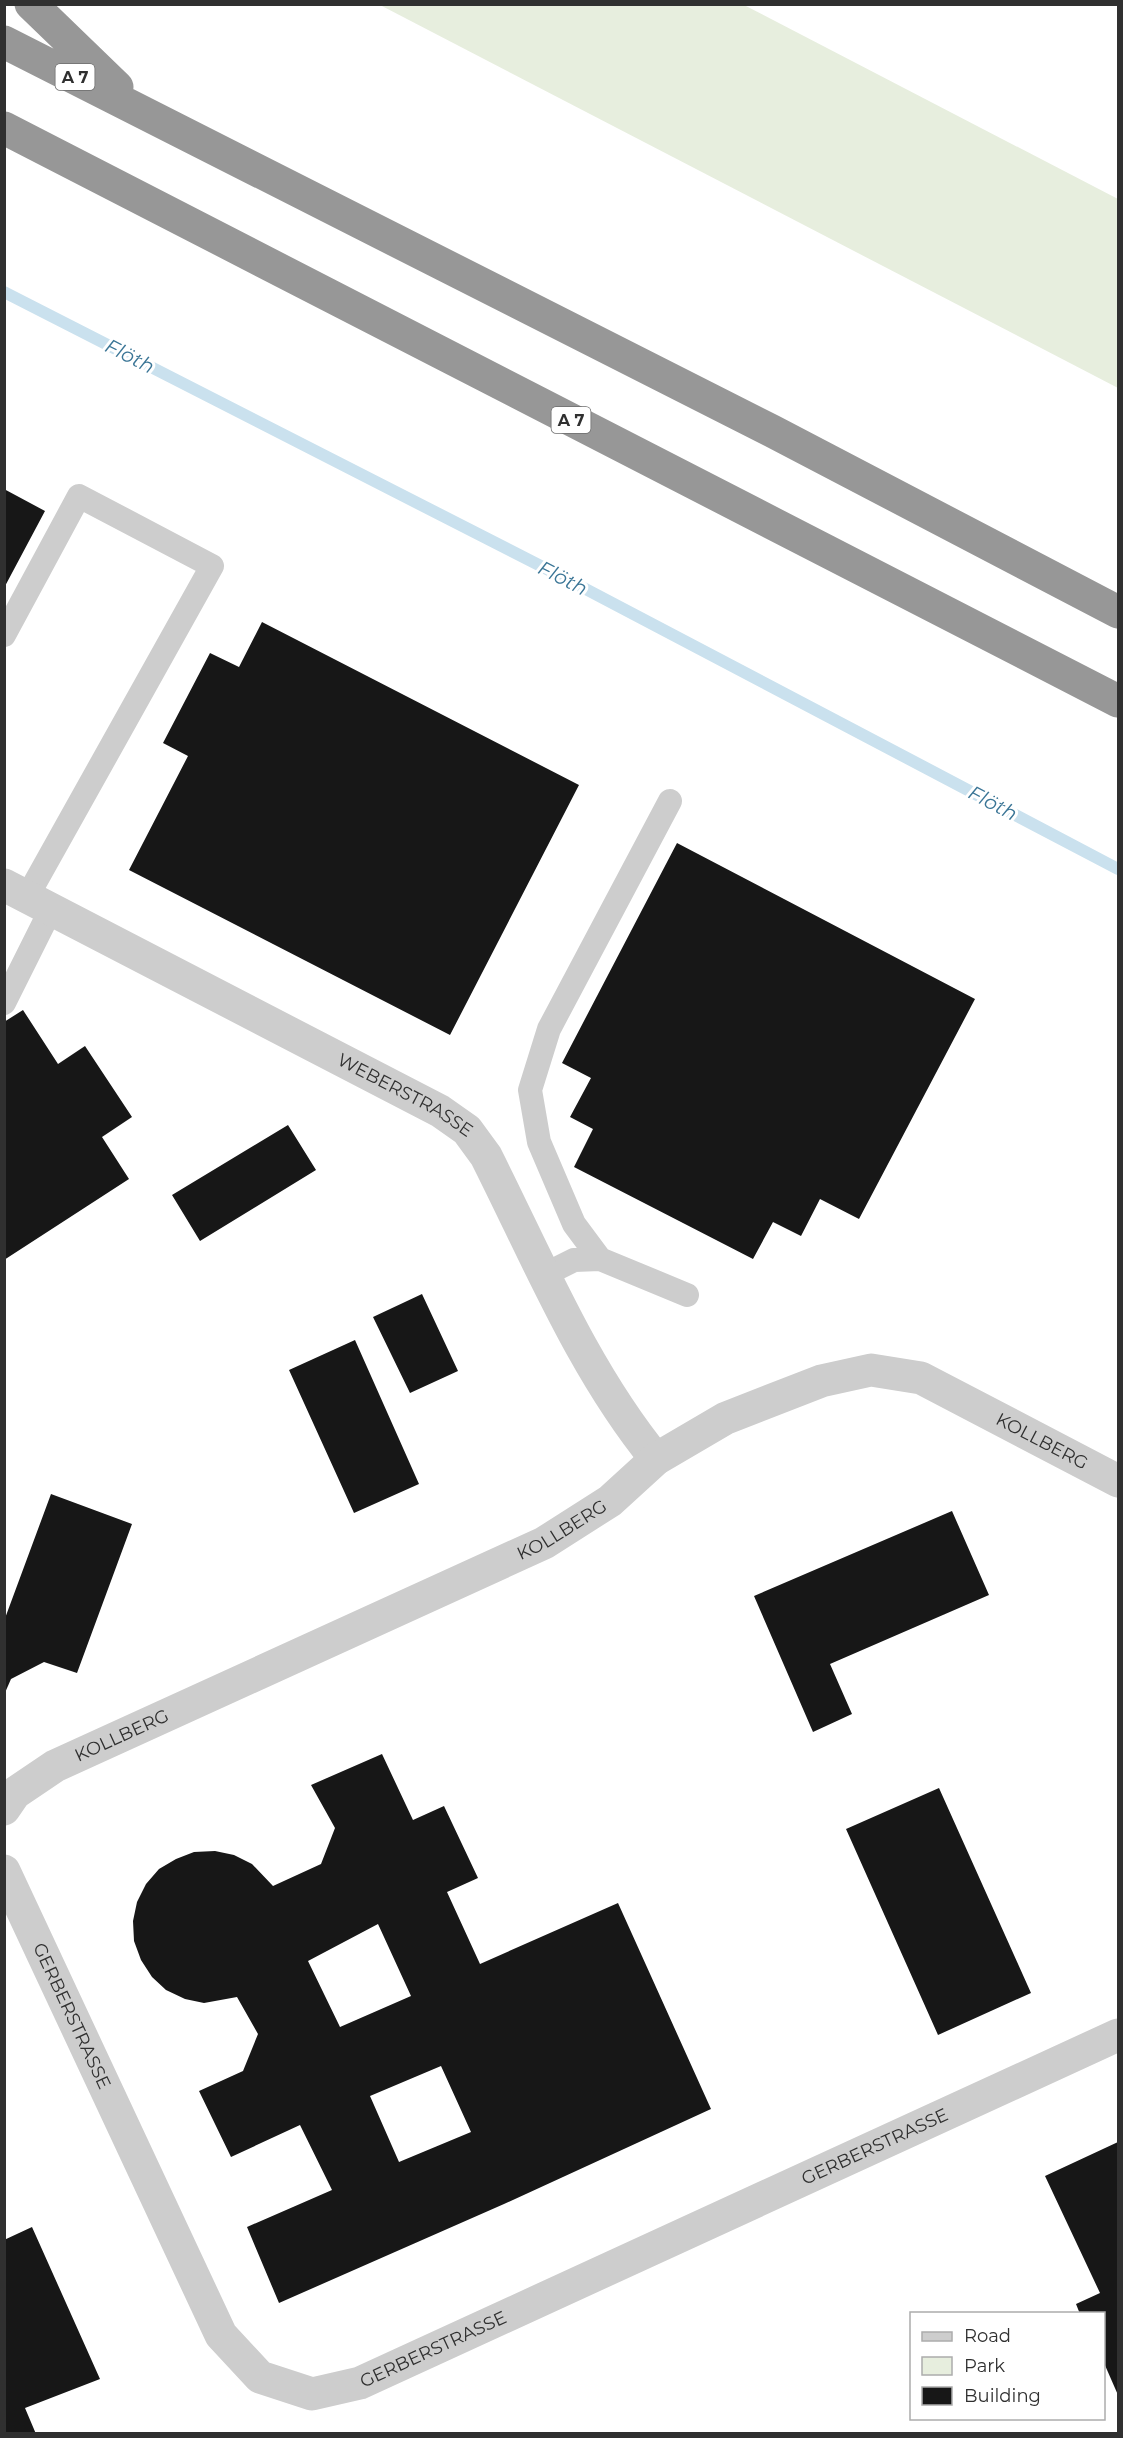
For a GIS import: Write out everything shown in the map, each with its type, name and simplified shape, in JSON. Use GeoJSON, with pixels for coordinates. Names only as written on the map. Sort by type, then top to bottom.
{"type":"FeatureCollection","features":[{"type":"Feature","properties":{"kind":"highway"},"geometry":{"type":"LineString","coordinates":[[31,4],[145,113]]}},
{"type":"Feature","properties":{"kind":"highway","name":"A 7"},"geometry":{"type":"LineString","coordinates":[[4,42],[772,431],[1119,612]]}},
{"type":"Feature","properties":{"kind":"highway","name":"A 7"},"geometry":{"type":"LineString","coordinates":[[4,128],[1119,701]]}},
{"type":"Feature","properties":{"kind":"street","name":"WEBERSTRASSE"},"geometry":{"type":"LineString","coordinates":[[28,897],[440,1111],[467,1130],[486,1156],[597,1376],[625,1422],[656,1459]]}},
{"type":"Feature","properties":{"kind":"street","name":"KOLLBERG"},"geometry":{"type":"LineString","coordinates":[[4,1809],[15,1793],[55,1766],[544,1543],[610,1501],[656,1459],[726,1418],[821,1381],[871,1370],[921,1378],[1119,1481]]}},
{"type":"Feature","properties":{"kind":"street","name":"GERBERSTRASSE"},"geometry":{"type":"LineString","coordinates":[[4,1870],[221,2335],[260,2377],[312,2394],[360,2383],[1119,2035]]}},
{"type":"Feature","properties":{"kind":"lane"},"geometry":{"type":"LineString","coordinates":[[4,634],[79,496],[212,566],[28,897],[4,1003]]}},
{"type":"Feature","properties":{"kind":"lane"},"geometry":{"type":"LineString","coordinates":[[600,1259],[574,1224],[539,1142],[530,1090],[549,1029],[669,801]]}},
{"type":"Feature","properties":{"kind":"lane"},"geometry":{"type":"LineString","coordinates":[[546,1274],[574,1260],[600,1259],[687,1295]]}},
{"type":"Feature","properties":{"kind":"green space"},"geometry":{"type":"Polygon","coordinates":[[[380,5],[744,5],[1118,199],[1118,388],[380,5]]]}},
{"type":"Feature","properties":{"kind":"building"},"geometry":{"type":"Polygon","coordinates":[[[4,489],[45,511],[4,588],[4,489]]]}},
{"type":"Feature","properties":{"kind":"building"},"geometry":{"type":"Polygon","coordinates":[[[262,622],[579,785],[450,1035],[129,870],[188,756],[163,743],[210,653],[239,667],[262,622]]]}},
{"type":"Feature","properties":{"kind":"building"},"geometry":{"type":"Polygon","coordinates":[[[677,843],[975,999],[859,1219],[820,1199],[801,1236],[773,1222],[753,1259],[574,1167],[593,1129],[570,1117],[591,1078],[562,1063],[677,843]]]}},
{"type":"Feature","properties":{"kind":"building"},"geometry":{"type":"Polygon","coordinates":[[[23,1010],[58,1064],[85,1046],[132,1117],[102,1137],[129,1179],[4,1260],[4,1022],[23,1010]]]}},
{"type":"Feature","properties":{"kind":"building"},"geometry":{"type":"Polygon","coordinates":[[[288,1125],[316,1170],[200,1241],[172,1195],[288,1125]]]}},
{"type":"Feature","properties":{"kind":"building"},"geometry":{"type":"Polygon","coordinates":[[[422,1294],[458,1371],[410,1393],[373,1317],[422,1294]]]}},
{"type":"Feature","properties":{"kind":"building"},"geometry":{"type":"Polygon","coordinates":[[[355,1340],[419,1484],[354,1513],[289,1370],[355,1340]]]}},
{"type":"Feature","properties":{"kind":"building"},"geometry":{"type":"Polygon","coordinates":[[[51,1494],[132,1524],[77,1673],[44,1662],[11,1679],[4,1695],[4,1621],[51,1494]]]}},
{"type":"Feature","properties":{"kind":"building"},"geometry":{"type":"Polygon","coordinates":[[[952,1511],[989,1595],[830,1664],[852,1714],[813,1732],[754,1596],[952,1511]]]}},
{"type":"Feature","properties":{"kind":"building"},"geometry":{"type":"Polygon","coordinates":[[[382,1754],[413,1820],[444,1806],[478,1878],[447,1892],[480,1964],[618,1903],[711,2109],[504,2204],[279,2303],[247,2227],[332,2190],[300,2125],[231,2157],[199,2091],[243,2071],[258,2034],[237,1997],[204,2003],[185,1999],[166,1990],[152,1977],[141,1960],[134,1941],[133,1921],[137,1902],[146,1884],[159,1869],[194,1852],[215,1851],[234,1855],[252,1864],[273,1886],[321,1864],[335,1828],[311,1785],[382,1754]],[[378,1924],[308,1961],[340,2027],[411,1996],[378,1924]],[[441,2066],[370,2096],[399,2162],[471,2132],[441,2066]]]}},
{"type":"Feature","properties":{"kind":"building"},"geometry":{"type":"Polygon","coordinates":[[[939,1788],[1031,1993],[938,2035],[846,1829],[939,1788]]]}},
{"type":"Feature","properties":{"kind":"building"},"geometry":{"type":"Polygon","coordinates":[[[1118,2142],[1118,2395],[1105,2365],[1105,2312],[1079,2312],[1076,2304],[1100,2293],[1045,2176],[1118,2142]]]}},
{"type":"Feature","properties":{"kind":"building"},"geometry":{"type":"Polygon","coordinates":[[[32,2227],[100,2379],[25,2408],[36,2434],[4,2434],[4,2240],[32,2227]]]}},
{"type":"Feature","properties":{"kind":"waterway","name":"Flöth"},"geometry":{"type":"LineString","coordinates":[[4,292],[578,585],[1118,869]]}}]}
